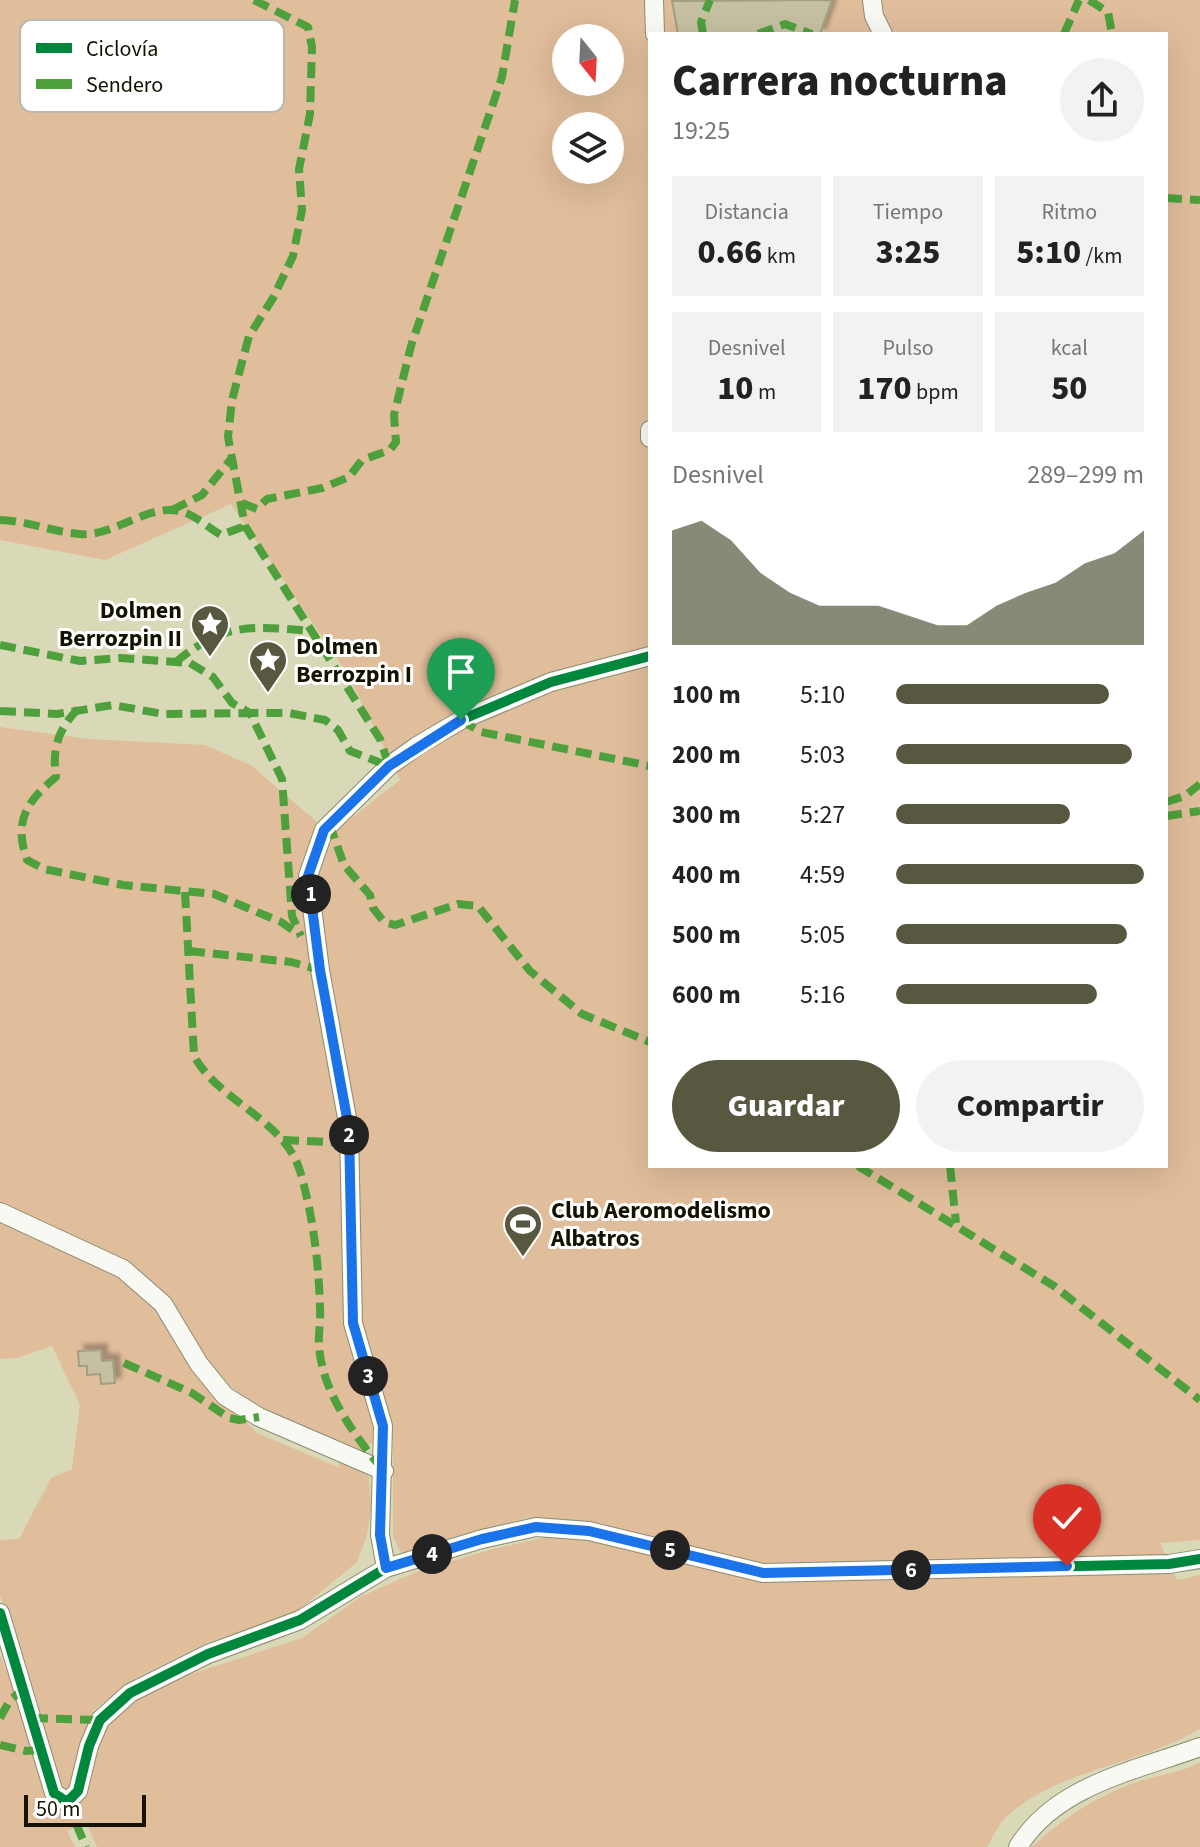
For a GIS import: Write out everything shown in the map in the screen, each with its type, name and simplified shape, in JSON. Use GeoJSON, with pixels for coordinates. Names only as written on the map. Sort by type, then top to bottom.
{"type":"FeatureCollection","features":[{"type":"Feature","properties":{"kind":"street"},"geometry":{"type":"LineString","coordinates":[[654,0],[655,32]]}},
{"type":"Feature","properties":{"kind":"street"},"geometry":{"type":"LineString","coordinates":[[872,0],[882,32]]}},
{"type":"Feature","properties":{"kind":"street"},"geometry":{"type":"LineString","coordinates":[[386,1568],[380,1535],[383,1426],[353,1323],[349,1129],[320,970],[308,876],[324,830],[389,766],[417,746],[461,720],[551,682],[648,657]]}},
{"type":"Feature","properties":{"kind":"street"},"geometry":{"type":"LineString","coordinates":[[0,1212],[123,1269],[163,1304],[199,1364],[225,1396],[259,1417],[384,1471]]}},
{"type":"Feature","properties":{"kind":"street"},"geometry":{"type":"LineString","coordinates":[[0,1613],[54,1793],[67,1802],[78,1791],[89,1746],[100,1720],[130,1693],[208,1654],[300,1620],[386,1568],[482,1539],[536,1527],[589,1531],[763,1573],[1169,1564],[1200,1559]]}},
{"type":"Feature","properties":{"kind":"street"},"geometry":{"type":"LineString","coordinates":[[1018,1847],[1030,1828],[1073,1793],[1200,1747]]}},
{"type":"Feature","properties":{"kind":"shaded area"},"geometry":{"type":"Polygon","coordinates":[[[0,0],[1200,0],[1200,1540],[1160,1543],[1177,1580],[1200,1575],[1200,1729],[1152,1751],[1076,1777],[1028,1800],[1004,1819],[987,1847],[97,1847],[87,1824],[67,1831],[75,1847],[0,1847],[0,1655],[23,1709],[40,1711],[21,1648],[0,1596],[0,1540],[19,1539],[51,1478],[72,1469],[80,1405],[52,1346],[17,1358],[0,1359],[0,1220],[121,1275],[159,1307],[194,1369],[257,1433],[340,1468],[333,1441],[252,1405],[210,1368],[179,1311],[125,1260],[0,1207],[0,727],[88,739],[205,745],[252,766],[331,834],[400,780],[347,673],[231,504],[105,560],[0,540],[0,0]],[[393,1428],[356,1454],[369,1477],[371,1508],[367,1535],[357,1562],[293,1615],[209,1642],[136,1678],[91,1712],[185,1676],[302,1638],[360,1597],[421,1570],[493,1549],[607,1524],[527,1518],[402,1554],[393,1537],[393,1428]]]}},
{"type":"Feature","properties":{"kind":"shaded area"},"geometry":{"type":"Polygon","coordinates":[[[1200,1762],[1200,1847],[1032,1847],[1092,1802],[1134,1783],[1200,1762]]]}},
{"type":"Feature","properties":{"kind":"building"},"geometry":{"type":"Polygon","coordinates":[[[832,0],[821,32],[678,32],[672,1],[832,0]]]}},
{"type":"Feature","properties":{"kind":"building"},"geometry":{"type":"Polygon","coordinates":[[[101,1350],[102,1361],[113,1360],[115,1383],[101,1384],[100,1374],[87,1375],[87,1366],[79,1366],[78,1351],[101,1350]]]}},
{"type":"Feature","properties":{"kind":"marked path"},"geometry":{"type":"LineString","coordinates":[[254,0],[308,27],[312,47],[310,114],[299,169],[302,210],[293,256],[273,298],[249,336],[232,400],[228,437],[245,526],[380,739],[389,766]]}},
{"type":"Feature","properties":{"kind":"marked path"},"geometry":{"type":"LineString","coordinates":[[242,503],[257,509],[267,499],[322,488],[349,477],[362,460],[390,450],[396,442],[394,415],[411,346],[502,77],[515,0]]}},
{"type":"Feature","properties":{"kind":"marked path"},"geometry":{"type":"LineString","coordinates":[[703,32],[701,22],[710,0]]}},
{"type":"Feature","properties":{"kind":"marked path"},"geometry":{"type":"LineString","coordinates":[[1065,32],[1079,0]]}},
{"type":"Feature","properties":{"kind":"marked path"},"geometry":{"type":"LineString","coordinates":[[1089,0],[1108,12],[1112,32]]}},
{"type":"Feature","properties":{"kind":"marked path"},"geometry":{"type":"LineString","coordinates":[[763,32],[785,24],[807,32]]}},
{"type":"Feature","properties":{"kind":"marked path"},"geometry":{"type":"LineString","coordinates":[[1168,198],[1200,200]]}},
{"type":"Feature","properties":{"kind":"marked path"},"geometry":{"type":"LineString","coordinates":[[172,510],[202,495],[231,459]]}},
{"type":"Feature","properties":{"kind":"marked path"},"geometry":{"type":"LineString","coordinates":[[0,520],[80,534],[106,530],[145,515],[171,510],[188,514],[221,535],[245,526]]}},
{"type":"Feature","properties":{"kind":"marked path"},"geometry":{"type":"LineString","coordinates":[[176,662],[224,633],[255,628],[311,631]]}},
{"type":"Feature","properties":{"kind":"marked path"},"geometry":{"type":"LineString","coordinates":[[0,645],[80,661],[120,658],[190,663],[213,677],[232,703],[250,713],[289,713],[325,720],[338,730],[350,751],[389,766]]}},
{"type":"Feature","properties":{"kind":"marked path"},"geometry":{"type":"LineString","coordinates":[[0,711],[57,714],[113,705],[163,714],[250,713],[282,779],[292,916],[301,936]]}},
{"type":"Feature","properties":{"kind":"marked path"},"geometry":{"type":"LineString","coordinates":[[78,709],[58,740],[56,777],[37,795],[25,813],[22,834],[27,860],[44,869],[123,885],[214,894],[281,922],[300,935]]}},
{"type":"Feature","properties":{"kind":"marked path"},"geometry":{"type":"LineString","coordinates":[[461,720],[481,732],[648,766]]}},
{"type":"Feature","properties":{"kind":"marked path"},"geometry":{"type":"LineString","coordinates":[[1168,801],[1185,796],[1200,784]]}},
{"type":"Feature","properties":{"kind":"marked path"},"geometry":{"type":"LineString","coordinates":[[1168,816],[1200,811]]}},
{"type":"Feature","properties":{"kind":"marked path"},"geometry":{"type":"LineString","coordinates":[[324,830],[332,831],[344,865],[370,895],[373,908],[384,922],[395,925],[458,904],[478,906],[530,971],[582,1014],[648,1041]]}},
{"type":"Feature","properties":{"kind":"marked path"},"geometry":{"type":"LineString","coordinates":[[185,892],[194,1056],[219,1086],[266,1124],[292,1153],[305,1188],[314,1240],[321,1363],[341,1412],[382,1469]]}},
{"type":"Feature","properties":{"kind":"marked path"},"geometry":{"type":"LineString","coordinates":[[189,951],[291,962],[320,970]]}},
{"type":"Feature","properties":{"kind":"marked path"},"geometry":{"type":"LineString","coordinates":[[283,1140],[350,1143]]}},
{"type":"Feature","properties":{"kind":"marked path"},"geometry":{"type":"LineString","coordinates":[[861,1168],[1054,1286],[1200,1400]]}},
{"type":"Feature","properties":{"kind":"marked path"},"geometry":{"type":"LineString","coordinates":[[950,1168],[956,1223]]}},
{"type":"Feature","properties":{"kind":"marked path"},"geometry":{"type":"LineString","coordinates":[[124,1363],[192,1393],[229,1418],[259,1417]]}},
{"type":"Feature","properties":{"kind":"marked path"},"geometry":{"type":"LineString","coordinates":[[0,1718],[10,1700],[24,1689]]}},
{"type":"Feature","properties":{"kind":"marked path"},"geometry":{"type":"LineString","coordinates":[[32,1718],[100,1720]]}},
{"type":"Feature","properties":{"kind":"marked path"},"geometry":{"type":"LineString","coordinates":[[0,1745],[26,1751],[41,1750]]}},
{"type":"Feature","properties":{"kind":"marked path"},"geometry":{"type":"LineString","coordinates":[[67,1802],[86,1847]]}},
{"type":"Feature","properties":{"kind":"cycle path"},"geometry":{"type":"LineString","coordinates":[[386,1568],[380,1535],[383,1426],[353,1323],[349,1129],[320,970],[308,876],[324,830],[389,766],[417,746],[461,720],[551,682],[648,657]]}},
{"type":"Feature","properties":{"kind":"cycle path"},"geometry":{"type":"LineString","coordinates":[[0,1613],[54,1793],[67,1802],[78,1791],[89,1746],[100,1720],[130,1693],[208,1654],[300,1620],[386,1568],[482,1539],[536,1527],[589,1531],[763,1573],[1169,1564],[1200,1559]]}},
{"type":"Feature","properties":{"kind":"place","name":"Dolmen Berrozpin II"},"geometry":{"type":"Point","coordinates":[210,658]}},
{"type":"Feature","properties":{"kind":"place","name":"Dolmen Berrozpin I"},"geometry":{"type":"Point","coordinates":[268,694]}},
{"type":"Feature","properties":{"kind":"place","name":"Club Aeromodelismo Albatros"},"geometry":{"type":"Point","coordinates":[523,1258]}},
{"type":"Feature","properties":{"kind":"route"},"geometry":{"type":"LineString","coordinates":[[461,720],[389,766],[324,830],[308,876],[320,970],[349,1129],[353,1323],[383,1426],[380,1535],[386,1568],[482,1539],[536,1527],[589,1531],[763,1573],[1067,1566]]}}]}
